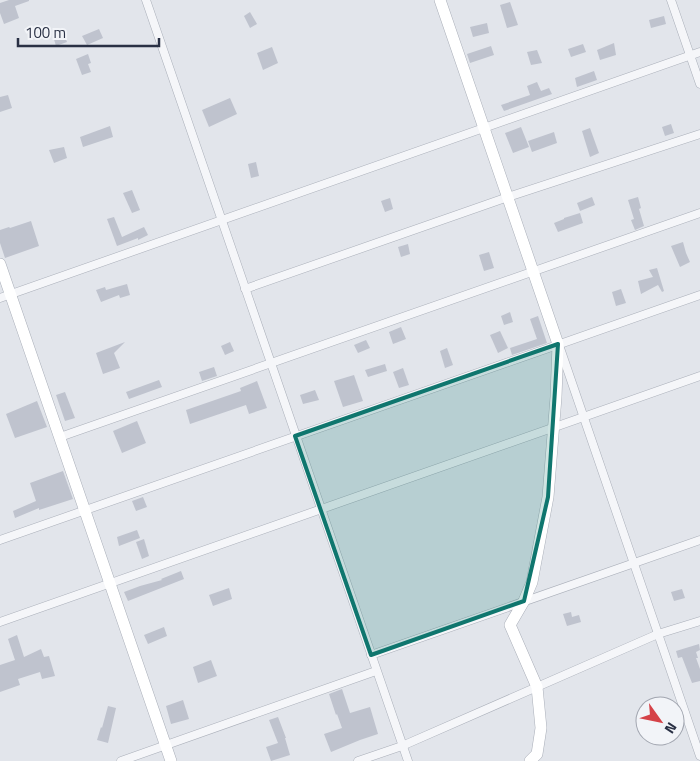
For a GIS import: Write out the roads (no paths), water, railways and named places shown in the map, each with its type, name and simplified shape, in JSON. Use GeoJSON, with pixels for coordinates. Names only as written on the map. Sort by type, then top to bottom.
{"type":"FeatureCollection","features":[{"type":"Feature","properties":{"kind":"street"},"geometry":{"type":"LineString","coordinates":[[146,0],[408,761]]}},
{"type":"Feature","properties":{"kind":"street"},"geometry":{"type":"LineString","coordinates":[[440,0],[700,756]]}},
{"type":"Feature","properties":{"kind":"street"},"geometry":{"type":"LineString","coordinates":[[671,0],[700,84]]}},
{"type":"Feature","properties":{"kind":"street"},"geometry":{"type":"LineString","coordinates":[[5,296],[700,52]]}},
{"type":"Feature","properties":{"kind":"street"},"geometry":{"type":"LineString","coordinates":[[245,289],[508,197],[700,134]]}},
{"type":"Feature","properties":{"kind":"street"},"geometry":{"type":"LineString","coordinates":[[60,437],[700,213]]}},
{"type":"Feature","properties":{"kind":"street"},"geometry":{"type":"LineString","coordinates":[[0,264],[5,296],[60,437],[171,761]]}},
{"type":"Feature","properties":{"kind":"street"},"geometry":{"type":"LineString","coordinates":[[0,540],[700,294]]}},
{"type":"Feature","properties":{"kind":"street"},"geometry":{"type":"LineString","coordinates":[[530,761],[537,754],[541,728],[537,687],[510,625],[524,601],[532,582],[548,497],[558,344]]}},
{"type":"Feature","properties":{"kind":"street"},"geometry":{"type":"LineString","coordinates":[[0,622],[700,376]]}},
{"type":"Feature","properties":{"kind":"street"},"geometry":{"type":"LineString","coordinates":[[371,655],[700,540]]}},
{"type":"Feature","properties":{"kind":"street"},"geometry":{"type":"LineString","coordinates":[[358,761],[402,746],[658,634],[700,621]]}},
{"type":"Feature","properties":{"kind":"street"},"geometry":{"type":"LineString","coordinates":[[121,761],[376,671]]}}]}
